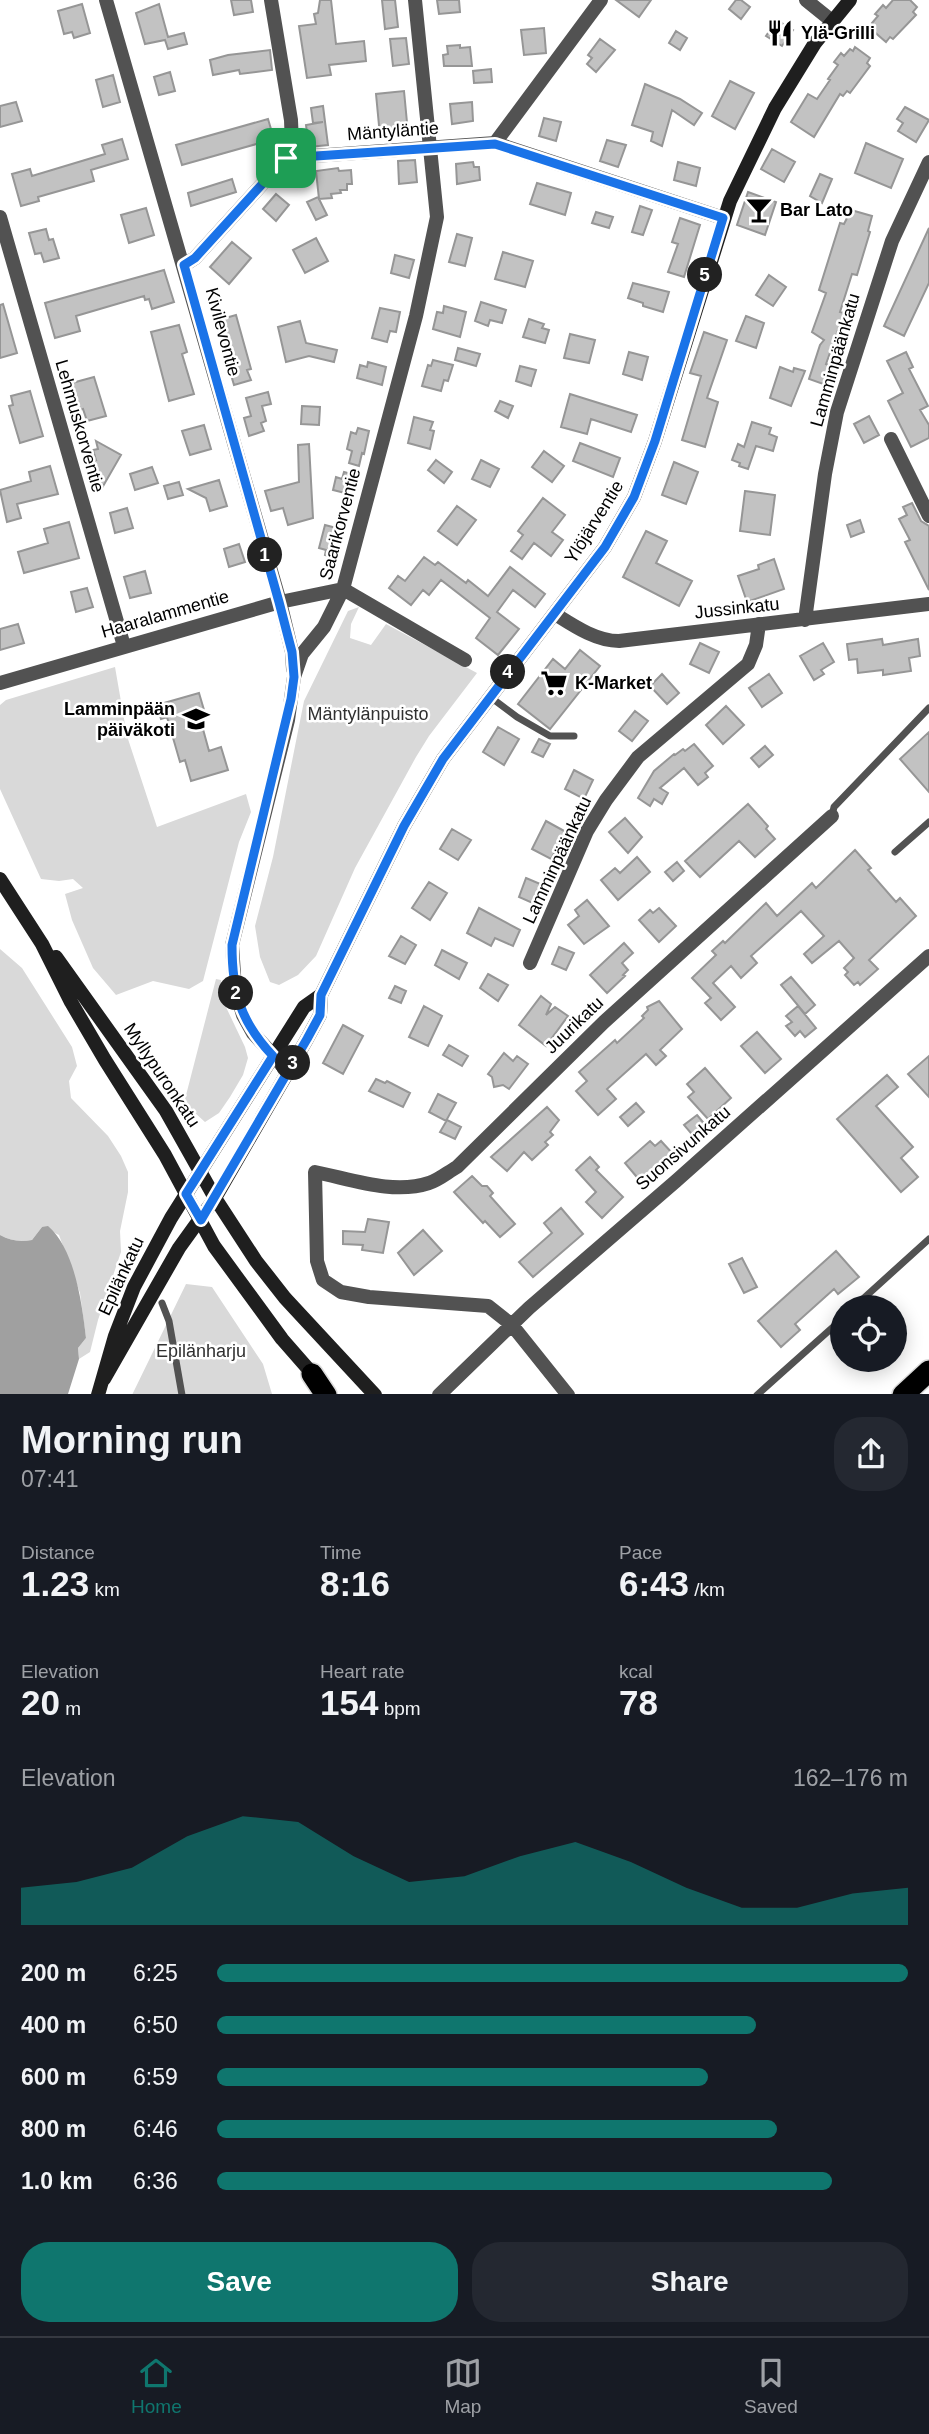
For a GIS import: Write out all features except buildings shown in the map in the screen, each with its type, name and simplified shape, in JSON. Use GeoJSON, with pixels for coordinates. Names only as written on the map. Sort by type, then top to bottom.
{"type":"FeatureCollection","features":[{"type":"Feature","properties":{"kind":"highway"},"geometry":{"type":"LineString","coordinates":[[904,1394],[929,1371]]}},
{"type":"Feature","properties":{"kind":"highway"},"geometry":{"type":"LineString","coordinates":[[312,1374],[325,1394]]}},
{"type":"Feature","properties":{"kind":"main road","name":"Ylöjärventie"},"geometry":{"type":"LineString","coordinates":[[201,1220],[320,1015],[321,995],[404,826],[443,759],[605,547],[640,483],[723,218],[744,168],[775,108],[815,43],[850,0]]}},
{"type":"Feature","properties":{"kind":"main road","name":"Myllypuronkatu"},"geometry":{"type":"LineString","coordinates":[[0,879],[42,944],[71,1002],[166,1155],[214,1246],[261,1311],[312,1374],[332,1394]]}},
{"type":"Feature","properties":{"kind":"main road","name":"Myllypuronkatu"},"geometry":{"type":"LineString","coordinates":[[42,944],[71,977],[166,1111],[215,1198],[248,1249],[285,1298],[374,1394]]}},
{"type":"Feature","properties":{"kind":"main road","name":"Ylöjärventie"},"geometry":{"type":"LineString","coordinates":[[186,1194],[304,1007],[321,995]]}},
{"type":"Feature","properties":{"kind":"main road","name":"Epilänkatu"},"geometry":{"type":"LineString","coordinates":[[98,1394],[115,1336],[134,1287],[186,1194]]}},
{"type":"Feature","properties":{"kind":"main road","name":"Epilänkatu"},"geometry":{"type":"LineString","coordinates":[[103,1379],[179,1248],[201,1220]]}},
{"type":"Feature","properties":{"kind":"street","name":"Kivilevontie"},"geometry":{"type":"LineString","coordinates":[[106,0],[279,602],[292,652],[294,677]]}},
{"type":"Feature","properties":{"kind":"street"},"geometry":{"type":"LineString","coordinates":[[184,265],[195,258],[286,158],[292,145],[291,120],[271,0]]}},
{"type":"Feature","properties":{"kind":"street","name":"Saarikorventie"},"geometry":{"type":"LineString","coordinates":[[288,1072],[253,1033],[240,1006],[234,980],[232,945],[288,720],[294,677],[302,654],[324,627],[343,589],[416,316],[437,217],[415,0]]}},
{"type":"Feature","properties":{"kind":"street"},"geometry":{"type":"LineString","coordinates":[[495,144],[601,0]]}},
{"type":"Feature","properties":{"kind":"street"},"geometry":{"type":"LineString","coordinates":[[806,0],[832,20]]}},
{"type":"Feature","properties":{"kind":"street","name":"Mäntyläntie"},"geometry":{"type":"LineString","coordinates":[[286,158],[431,146],[495,144],[723,218]]}},
{"type":"Feature","properties":{"kind":"street","name":"Lamminpäänkatu"},"geometry":{"type":"LineString","coordinates":[[805,620],[825,474],[837,412],[892,241],[929,162]]}},
{"type":"Feature","properties":{"kind":"street","name":"Lehmuskorventie"},"geometry":{"type":"LineString","coordinates":[[0,217],[124,646]]}},
{"type":"Feature","properties":{"kind":"street"},"geometry":{"type":"LineString","coordinates":[[891,439],[929,516]]}},
{"type":"Feature","properties":{"kind":"street"},"geometry":{"type":"LineString","coordinates":[[343,589],[465,660]]}},
{"type":"Feature","properties":{"kind":"street","name":"Haaralammentie"},"geometry":{"type":"LineString","coordinates":[[0,683],[279,602],[343,589]]}},
{"type":"Feature","properties":{"kind":"street","name":"Jussinkatu"},"geometry":{"type":"LineString","coordinates":[[555,614],[574,626],[614,641],[929,604]]}},
{"type":"Feature","properties":{"kind":"street","name":"Lamminpäänkatu"},"geometry":{"type":"LineString","coordinates":[[530,962],[587,831],[606,800],[638,757],[748,664],[756,645],[759,624]]}},
{"type":"Feature","properties":{"kind":"street","name":"Juurikatu"},"geometry":{"type":"LineString","coordinates":[[512,1325],[488,1306],[369,1297],[341,1292],[328,1284],[320,1275],[317,1261],[315,1172],[384,1187],[409,1187],[430,1183],[457,1167],[613,1014],[832,817]]}},
{"type":"Feature","properties":{"kind":"street","name":"Suonsivunkatu"},"geometry":{"type":"LineString","coordinates":[[440,1394],[512,1325],[929,956]]}},
{"type":"Feature","properties":{"kind":"street"},"geometry":{"type":"LineString","coordinates":[[512,1325],[567,1394]]}},
{"type":"Feature","properties":{"kind":"street","name":"Suonsivunkatu"},"geometry":{"type":"LineString","coordinates":[[452,1394],[464,1371]]}},
{"type":"Feature","properties":{"kind":"lane"},"geometry":{"type":"LineString","coordinates":[[489,696],[517,717],[550,736],[574,736]]}},
{"type":"Feature","properties":{"kind":"lane"},"geometry":{"type":"LineString","coordinates":[[832,817],[834,807],[929,708]]}},
{"type":"Feature","properties":{"kind":"lane"},"geometry":{"type":"LineString","coordinates":[[895,852],[929,822]]}},
{"type":"Feature","properties":{"kind":"lane"},"geometry":{"type":"LineString","coordinates":[[867,1295],[929,1239]]}},
{"type":"Feature","properties":{"kind":"lane"},"geometry":{"type":"LineString","coordinates":[[162,1303],[169,1321],[182,1394]]}},
{"type":"Feature","properties":{"kind":"lane"},"geometry":{"type":"LineString","coordinates":[[758,1394],[830,1330]]}},
{"type":"Feature","properties":{"kind":"green space","name":"Mäntylänpuisto"},"geometry":{"type":"Polygon","coordinates":[[[359,607],[351,624],[350,638],[371,645],[386,624],[477,673],[416,757],[355,868],[316,956],[298,975],[279,985],[270,982],[260,957],[255,926],[273,857],[304,701],[348,611],[359,607]]]}},
{"type":"Feature","properties":{"kind":"green space"},"geometry":{"type":"Polygon","coordinates":[[[115,667],[127,736],[157,827],[246,794],[251,812],[239,842],[203,981],[189,989],[153,981],[116,995],[93,968],[72,920],[65,894],[83,888],[73,879],[41,879],[0,789],[0,705],[6,700],[115,667]]]}},
{"type":"Feature","properties":{"kind":"green space"},"geometry":{"type":"Polygon","coordinates":[[[0,949],[22,968],[72,1047],[77,1066],[69,1081],[71,1098],[108,1136],[128,1172],[128,1192],[120,1231],[121,1252],[90,1352],[79,1359],[78,1348],[86,1338],[80,1293],[59,1235],[42,1227],[32,1240],[8,1239],[0,1235],[0,949]]]}},
{"type":"Feature","properties":{"kind":"green space"},"geometry":{"type":"Polygon","coordinates":[[[216,979],[221,980],[225,1005],[248,1058],[243,1075],[230,1097],[219,1113],[205,1122],[184,1103],[216,979]]]}},
{"type":"Feature","properties":{"kind":"green space","name":"Epilänharju"},"geometry":{"type":"Polygon","coordinates":[[[186,1284],[212,1287],[263,1364],[272,1394],[132,1394],[186,1284]]]}},
{"type":"Feature","properties":{"kind":"shaded area"},"geometry":{"type":"Polygon","coordinates":[[[48,1226],[65,1248],[71,1263],[86,1338],[78,1348],[79,1359],[68,1394],[0,1394],[0,1235],[8,1239],[32,1240],[42,1227],[48,1226]]]}},
{"type":"Feature","properties":{"kind":"place","name":"Ylä-Grilli"},"geometry":{"type":"Point","coordinates":[780,33]}},
{"type":"Feature","properties":{"kind":"place","name":"Bar Lato"},"geometry":{"type":"Point","coordinates":[759,210]}},
{"type":"Feature","properties":{"kind":"place","name":"K-Market"},"geometry":{"type":"Point","coordinates":[554,683]}},
{"type":"Feature","properties":{"kind":"place","name":"Lamminpään päiväkoti"},"geometry":{"type":"Point","coordinates":[196,719]}},
{"type":"Feature","properties":{"kind":"route"},"geometry":{"type":"LineString","coordinates":[[495,144],[723,218],[655,441],[634,497],[605,547],[440,763],[404,826],[321,995],[320,1015],[201,1220],[186,1194],[273,1056],[253,1033],[243,1015],[233,972],[232,945],[288,720],[294,677],[292,652],[279,602],[184,265],[195,258],[225,227],[286,158],[431,146],[495,144]]}}]}
